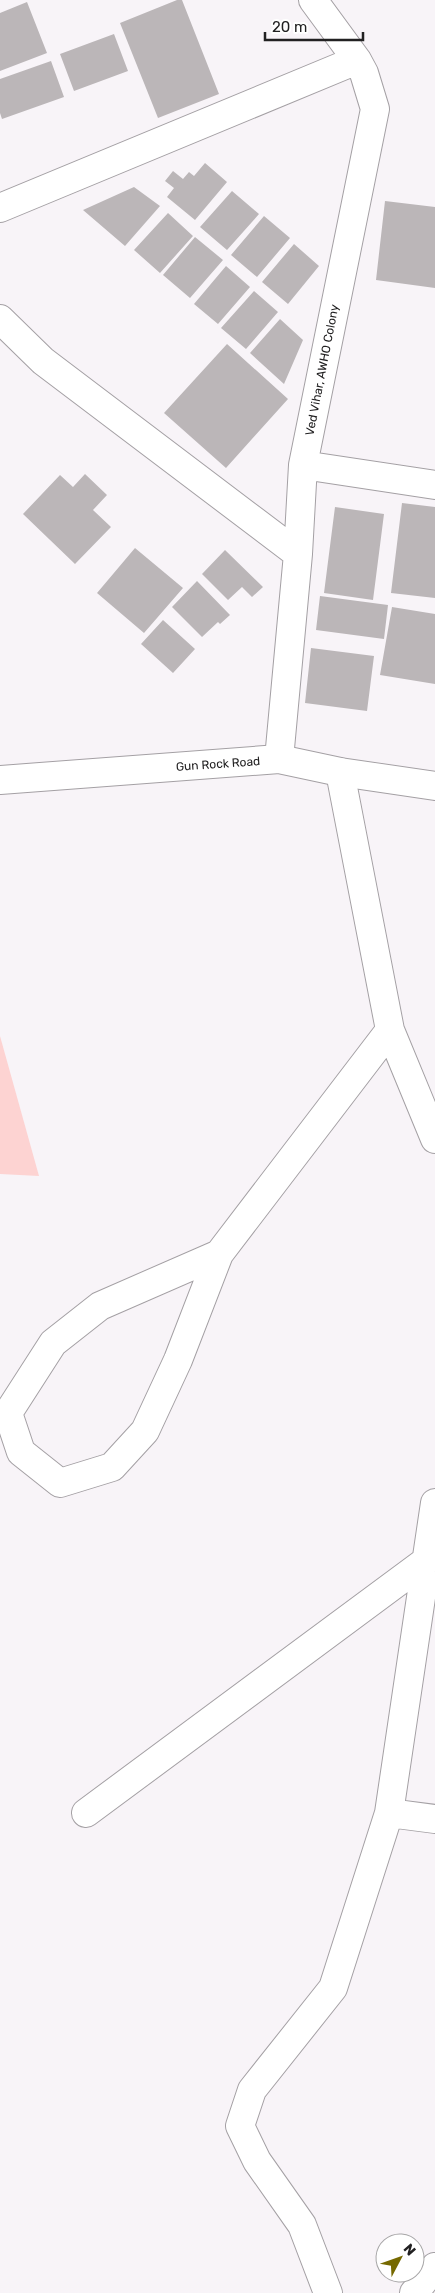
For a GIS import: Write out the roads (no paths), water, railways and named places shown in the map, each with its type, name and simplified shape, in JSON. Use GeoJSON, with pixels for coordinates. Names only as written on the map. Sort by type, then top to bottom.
{"type":"FeatureCollection","features":[{"type":"Feature","properties":{"kind":"street","name":"Ved Vihar, AWHO Colony"},"geometry":{"type":"LineString","coordinates":[[279,759],[298,554],[303,465],[375,109],[364,73],[357,60],[313,0]]}},
{"type":"Feature","properties":{"kind":"street"},"geometry":{"type":"LineString","coordinates":[[0,208],[357,60]]}},
{"type":"Feature","properties":{"kind":"street"},"geometry":{"type":"LineString","coordinates":[[0,319],[43,361],[298,554]]}},
{"type":"Feature","properties":{"kind":"street"},"geometry":{"type":"LineString","coordinates":[[303,465],[435,485]]}},
{"type":"Feature","properties":{"kind":"street","name":"Gun Rock Road"},"geometry":{"type":"LineString","coordinates":[[0,780],[279,759],[340,772],[435,786]]}},
{"type":"Feature","properties":{"kind":"street"},"geometry":{"type":"LineString","coordinates":[[340,772],[390,1030],[435,1139]]}},
{"type":"Feature","properties":{"kind":"street"},"geometry":{"type":"LineString","coordinates":[[219,1254],[100,1306],[53,1343],[4,1412],[21,1452],[60,1483],[112,1467],[145,1431],[178,1360],[219,1254],[390,1030]]}},
{"type":"Feature","properties":{"kind":"street"},"geometry":{"type":"LineString","coordinates":[[328,2293],[302,2225],[257,2161],[240,2126],[252,2090],[333,1988],[388,1813],[435,1503]]}},
{"type":"Feature","properties":{"kind":"street"},"geometry":{"type":"LineString","coordinates":[[86,1813],[426,1561]]}},
{"type":"Feature","properties":{"kind":"street"},"geometry":{"type":"LineString","coordinates":[[388,1813],[435,1819]]}},
{"type":"Feature","properties":{"kind":"street"},"geometry":{"type":"LineString","coordinates":[[414,2293],[435,2267]]}}]}
